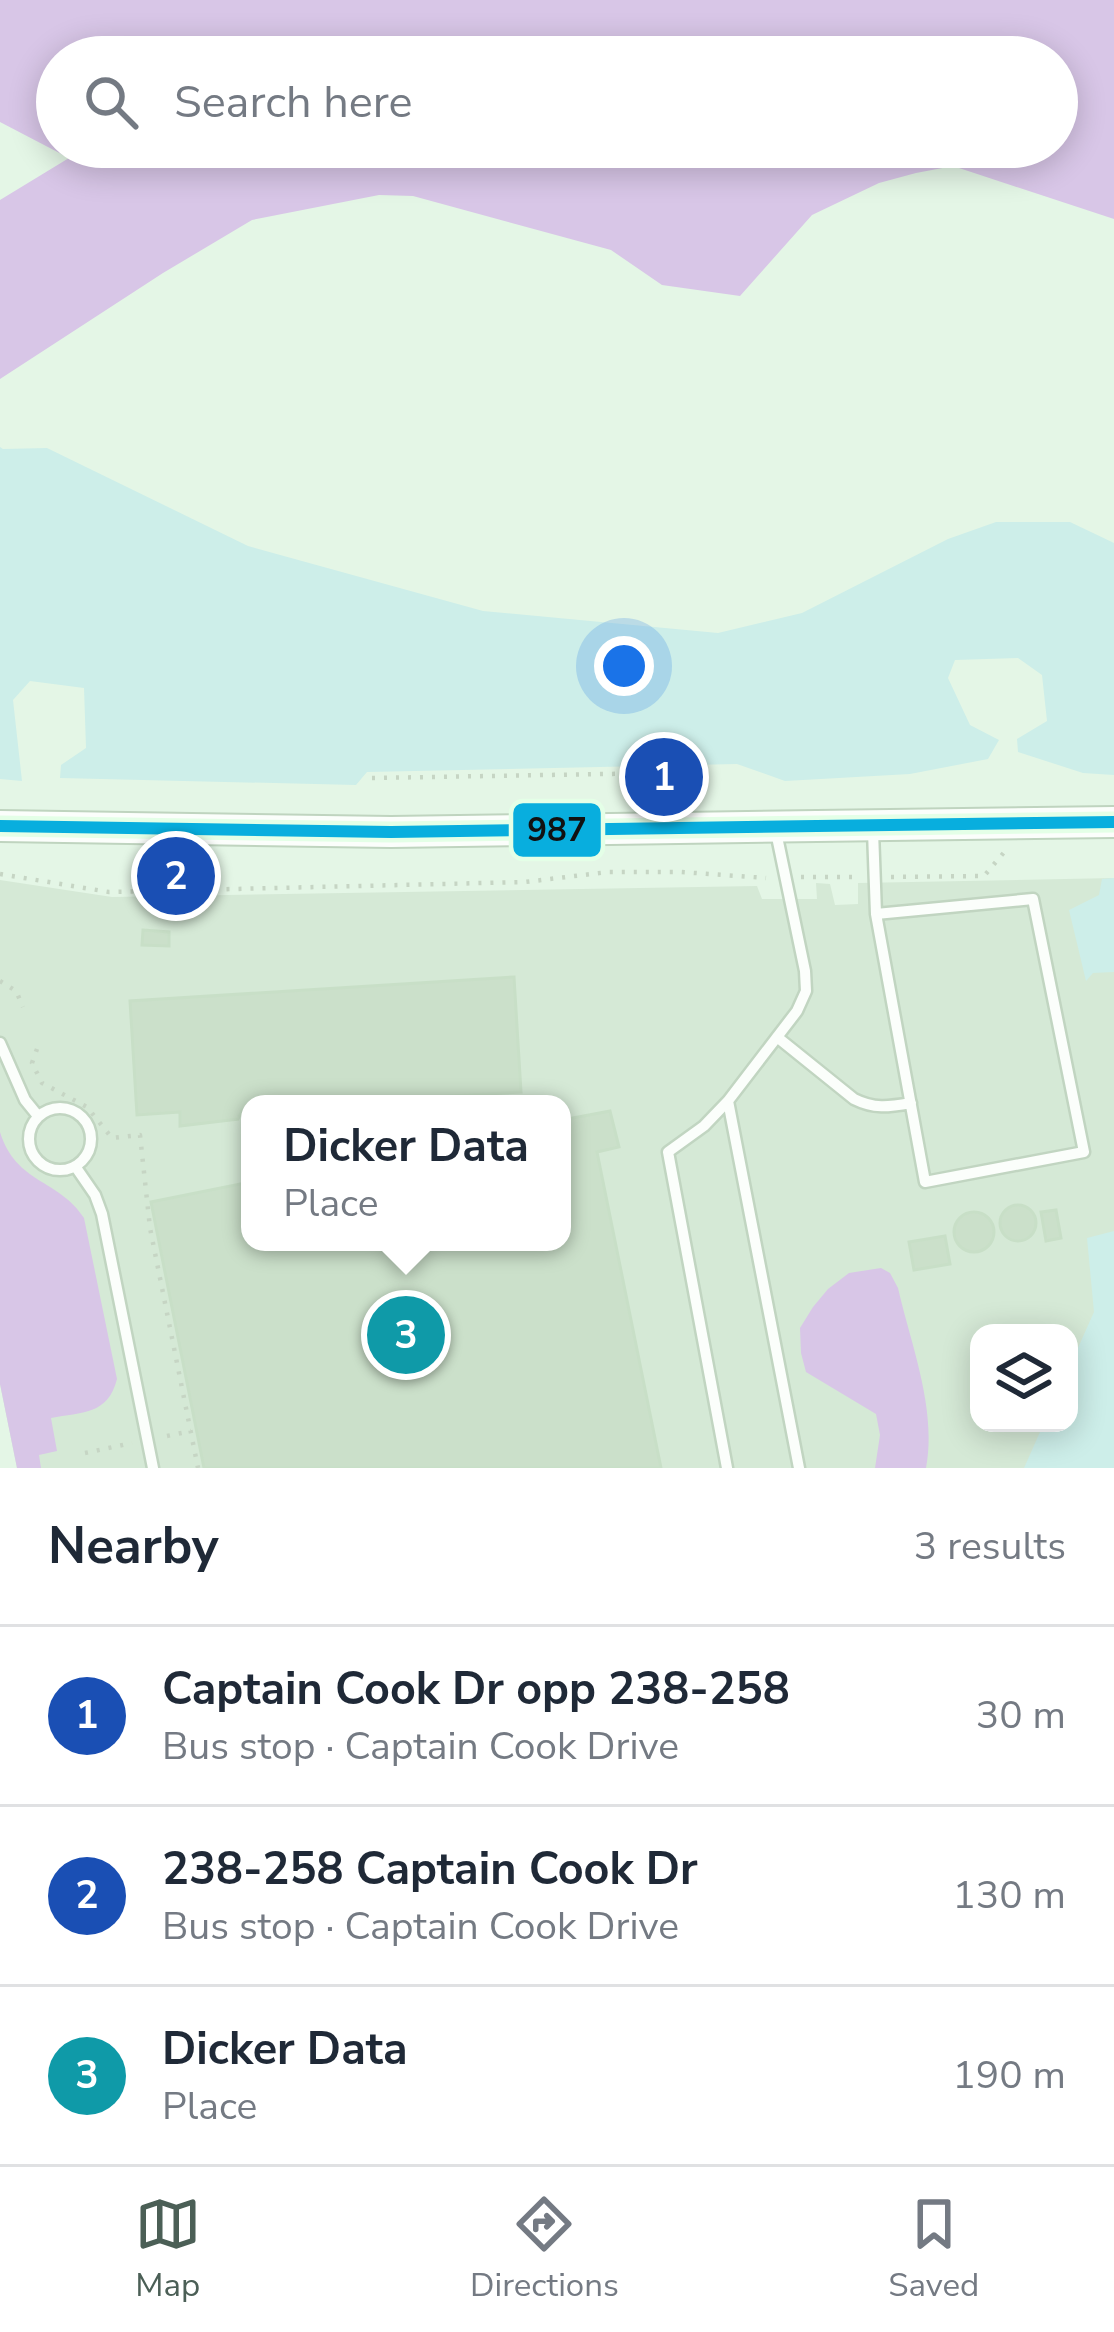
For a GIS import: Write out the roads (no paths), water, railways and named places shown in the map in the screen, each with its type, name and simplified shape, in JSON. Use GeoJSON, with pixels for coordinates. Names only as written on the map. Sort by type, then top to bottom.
{"type":"FeatureCollection","features":[{"type":"Feature","properties":{"kind":"main road"},"geometry":{"type":"LineString","coordinates":[[0,826],[374,832],[1114,821]]}},
{"type":"Feature","properties":{"kind":"lane"},"geometry":{"type":"LineString","coordinates":[[873,825],[876,914],[925,1182],[1084,1153],[1033,899],[876,914]]}},
{"type":"Feature","properties":{"kind":"lane"},"geometry":{"type":"LineString","coordinates":[[727,1468],[668,1152],[728,1101],[797,1010],[806,991],[775,826]]}},
{"type":"Feature","properties":{"kind":"lane"},"geometry":{"type":"LineString","coordinates":[[777,1036],[854,1099],[883,1108],[911,1103]]}},
{"type":"Feature","properties":{"kind":"lane"},"geometry":{"type":"LineString","coordinates":[[0,1043],[25,1100],[38,1116]]}},
{"type":"Feature","properties":{"kind":"lane"},"geometry":{"type":"LineString","coordinates":[[728,1101],[799,1468]]}},
{"type":"Feature","properties":{"kind":"lane"},"geometry":{"type":"LineString","coordinates":[[64,1108],[82,1117],[91,1134],[83,1160],[58,1171],[34,1158],[29,1132],[38,1116],[64,1108]]}},
{"type":"Feature","properties":{"kind":"lane"},"geometry":{"type":"LineString","coordinates":[[75,1166],[102,1214],[153,1468]]}},
{"type":"Feature","properties":{"kind":"place","name":"Captain Cook Dr opp 238-258"},"geometry":{"type":"Point","coordinates":[664,777]}},
{"type":"Feature","properties":{"kind":"place","name":"238-258 Captain Cook Dr"},"geometry":{"type":"Point","coordinates":[176,876]}},
{"type":"Feature","properties":{"kind":"place","name":"Dicker Data"},"geometry":{"type":"Point","coordinates":[406,1335]}}]}
